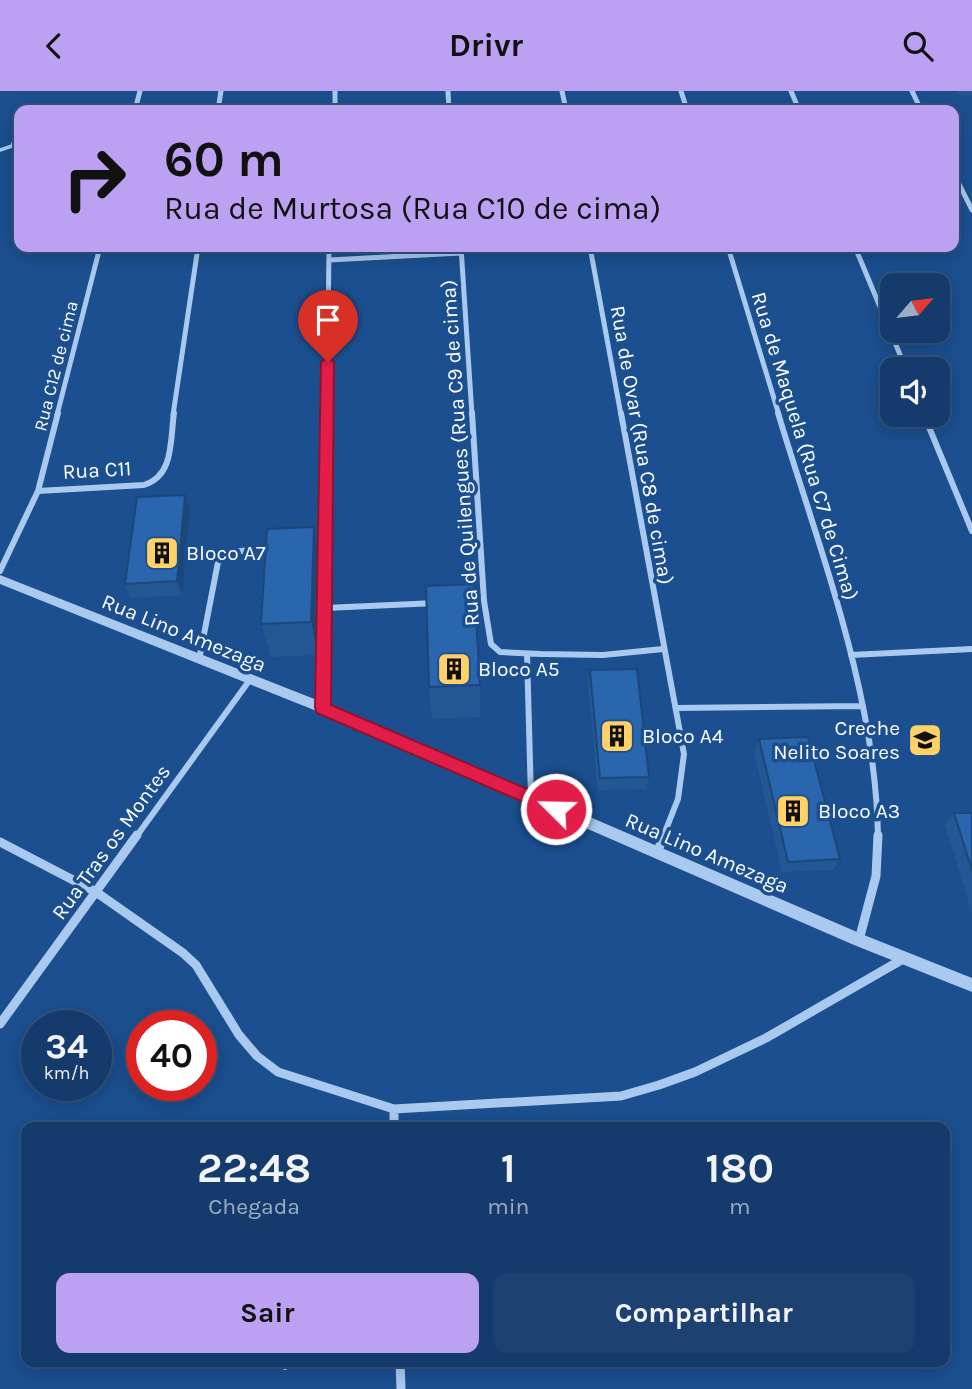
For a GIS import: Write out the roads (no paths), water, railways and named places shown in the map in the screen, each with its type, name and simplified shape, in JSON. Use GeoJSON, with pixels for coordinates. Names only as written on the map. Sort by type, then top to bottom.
{"type":"FeatureCollection","features":[{"type":"Feature","properties":{"kind":"street"},"geometry":{"type":"LineString","coordinates":[[959,183],[972,210]]}},
{"type":"Feature","properties":{"kind":"street","name":"Rua C12 de cima"},"geometry":{"type":"LineString","coordinates":[[0,571],[38,491],[99,252]]}},
{"type":"Feature","properties":{"kind":"street","name":"Rua C11"},"geometry":{"type":"LineString","coordinates":[[38,491],[144,485],[157,481],[165,471],[197,252]]}},
{"type":"Feature","properties":{"kind":"street"},"geometry":{"type":"LineString","coordinates":[[323,708],[329,252]]}},
{"type":"Feature","properties":{"kind":"street"},"geometry":{"type":"LineString","coordinates":[[329,260],[435,252]]}},
{"type":"Feature","properties":{"kind":"street","name":"Rua de Quilengues (Rua C9 de cima)"},"geometry":{"type":"LineString","coordinates":[[461,252],[484,601],[491,643],[500,652],[527,654]]}},
{"type":"Feature","properties":{"kind":"street","name":"Rua de Ovar (Rua C8 de cima)"},"geometry":{"type":"LineString","coordinates":[[591,252],[684,754],[678,799],[657,853]]}},
{"type":"Feature","properties":{"kind":"street","name":"Rua de Maquela (Rua C7 de Cima)"},"geometry":{"type":"LineString","coordinates":[[730,252],[851,655],[863,706],[875,772],[878,821],[876,869],[859,940]]}},
{"type":"Feature","properties":{"kind":"street"},"geometry":{"type":"LineString","coordinates":[[857,252],[901,357]]}},
{"type":"Feature","properties":{"kind":"street"},"geometry":{"type":"LineString","coordinates":[[929,427],[972,531]]}},
{"type":"Feature","properties":{"kind":"street"},"geometry":{"type":"LineString","coordinates":[[312,543],[325,541]]}},
{"type":"Feature","properties":{"kind":"street"},"geometry":{"type":"LineString","coordinates":[[199,660],[218,562],[234,552],[286,546]]}},
{"type":"Feature","properties":{"kind":"street","name":"Rua Lino Amezaga"},"geometry":{"type":"LineString","coordinates":[[0,579],[323,708],[859,940],[972,985]]}},
{"type":"Feature","properties":{"kind":"street"},"geometry":{"type":"LineString","coordinates":[[471,602],[484,601]]}},
{"type":"Feature","properties":{"kind":"street"},"geometry":{"type":"LineString","coordinates":[[325,608],[444,603]]}},
{"type":"Feature","properties":{"kind":"street"},"geometry":{"type":"LineString","coordinates":[[531,798],[527,654],[663,649]]}},
{"type":"Feature","properties":{"kind":"street"},"geometry":{"type":"LineString","coordinates":[[851,655],[972,649]]}},
{"type":"Feature","properties":{"kind":"street","name":"Rua Tras os Montes"},"geometry":{"type":"LineString","coordinates":[[0,1024],[250,681]]}},
{"type":"Feature","properties":{"kind":"street"},"geometry":{"type":"LineString","coordinates":[[676,708],[863,706]]}},
{"type":"Feature","properties":{"kind":"street"},"geometry":{"type":"LineString","coordinates":[[0,842],[96,893],[183,953],[196,965],[239,1035],[257,1056],[278,1072],[394,1109],[621,1096],[657,1087],[691,1074],[766,1037],[904,959]]}},
{"type":"Feature","properties":{"kind":"street"},"geometry":{"type":"LineString","coordinates":[[394,1109],[394,1122]]}},
{"type":"Feature","properties":{"kind":"street"},"geometry":{"type":"LineString","coordinates":[[400,1367],[401,1389]]}},
{"type":"Feature","properties":{"kind":"lane"},"geometry":{"type":"LineString","coordinates":[[0,150],[12,146],[14,141]]}},
{"type":"Feature","properties":{"kind":"place","name":"Bloco A7"},"geometry":{"type":"Point","coordinates":[162,553]}},
{"type":"Feature","properties":{"kind":"place","name":"Bloco A5"},"geometry":{"type":"Point","coordinates":[454,669]}},
{"type":"Feature","properties":{"kind":"place","name":"Bloco A4"},"geometry":{"type":"Point","coordinates":[617,736]}},
{"type":"Feature","properties":{"kind":"place","name":"Creche Nelito Soares"},"geometry":{"type":"Point","coordinates":[925,740]}},
{"type":"Feature","properties":{"kind":"place","name":"Bloco A3"},"geometry":{"type":"Point","coordinates":[793,811]}}]}
